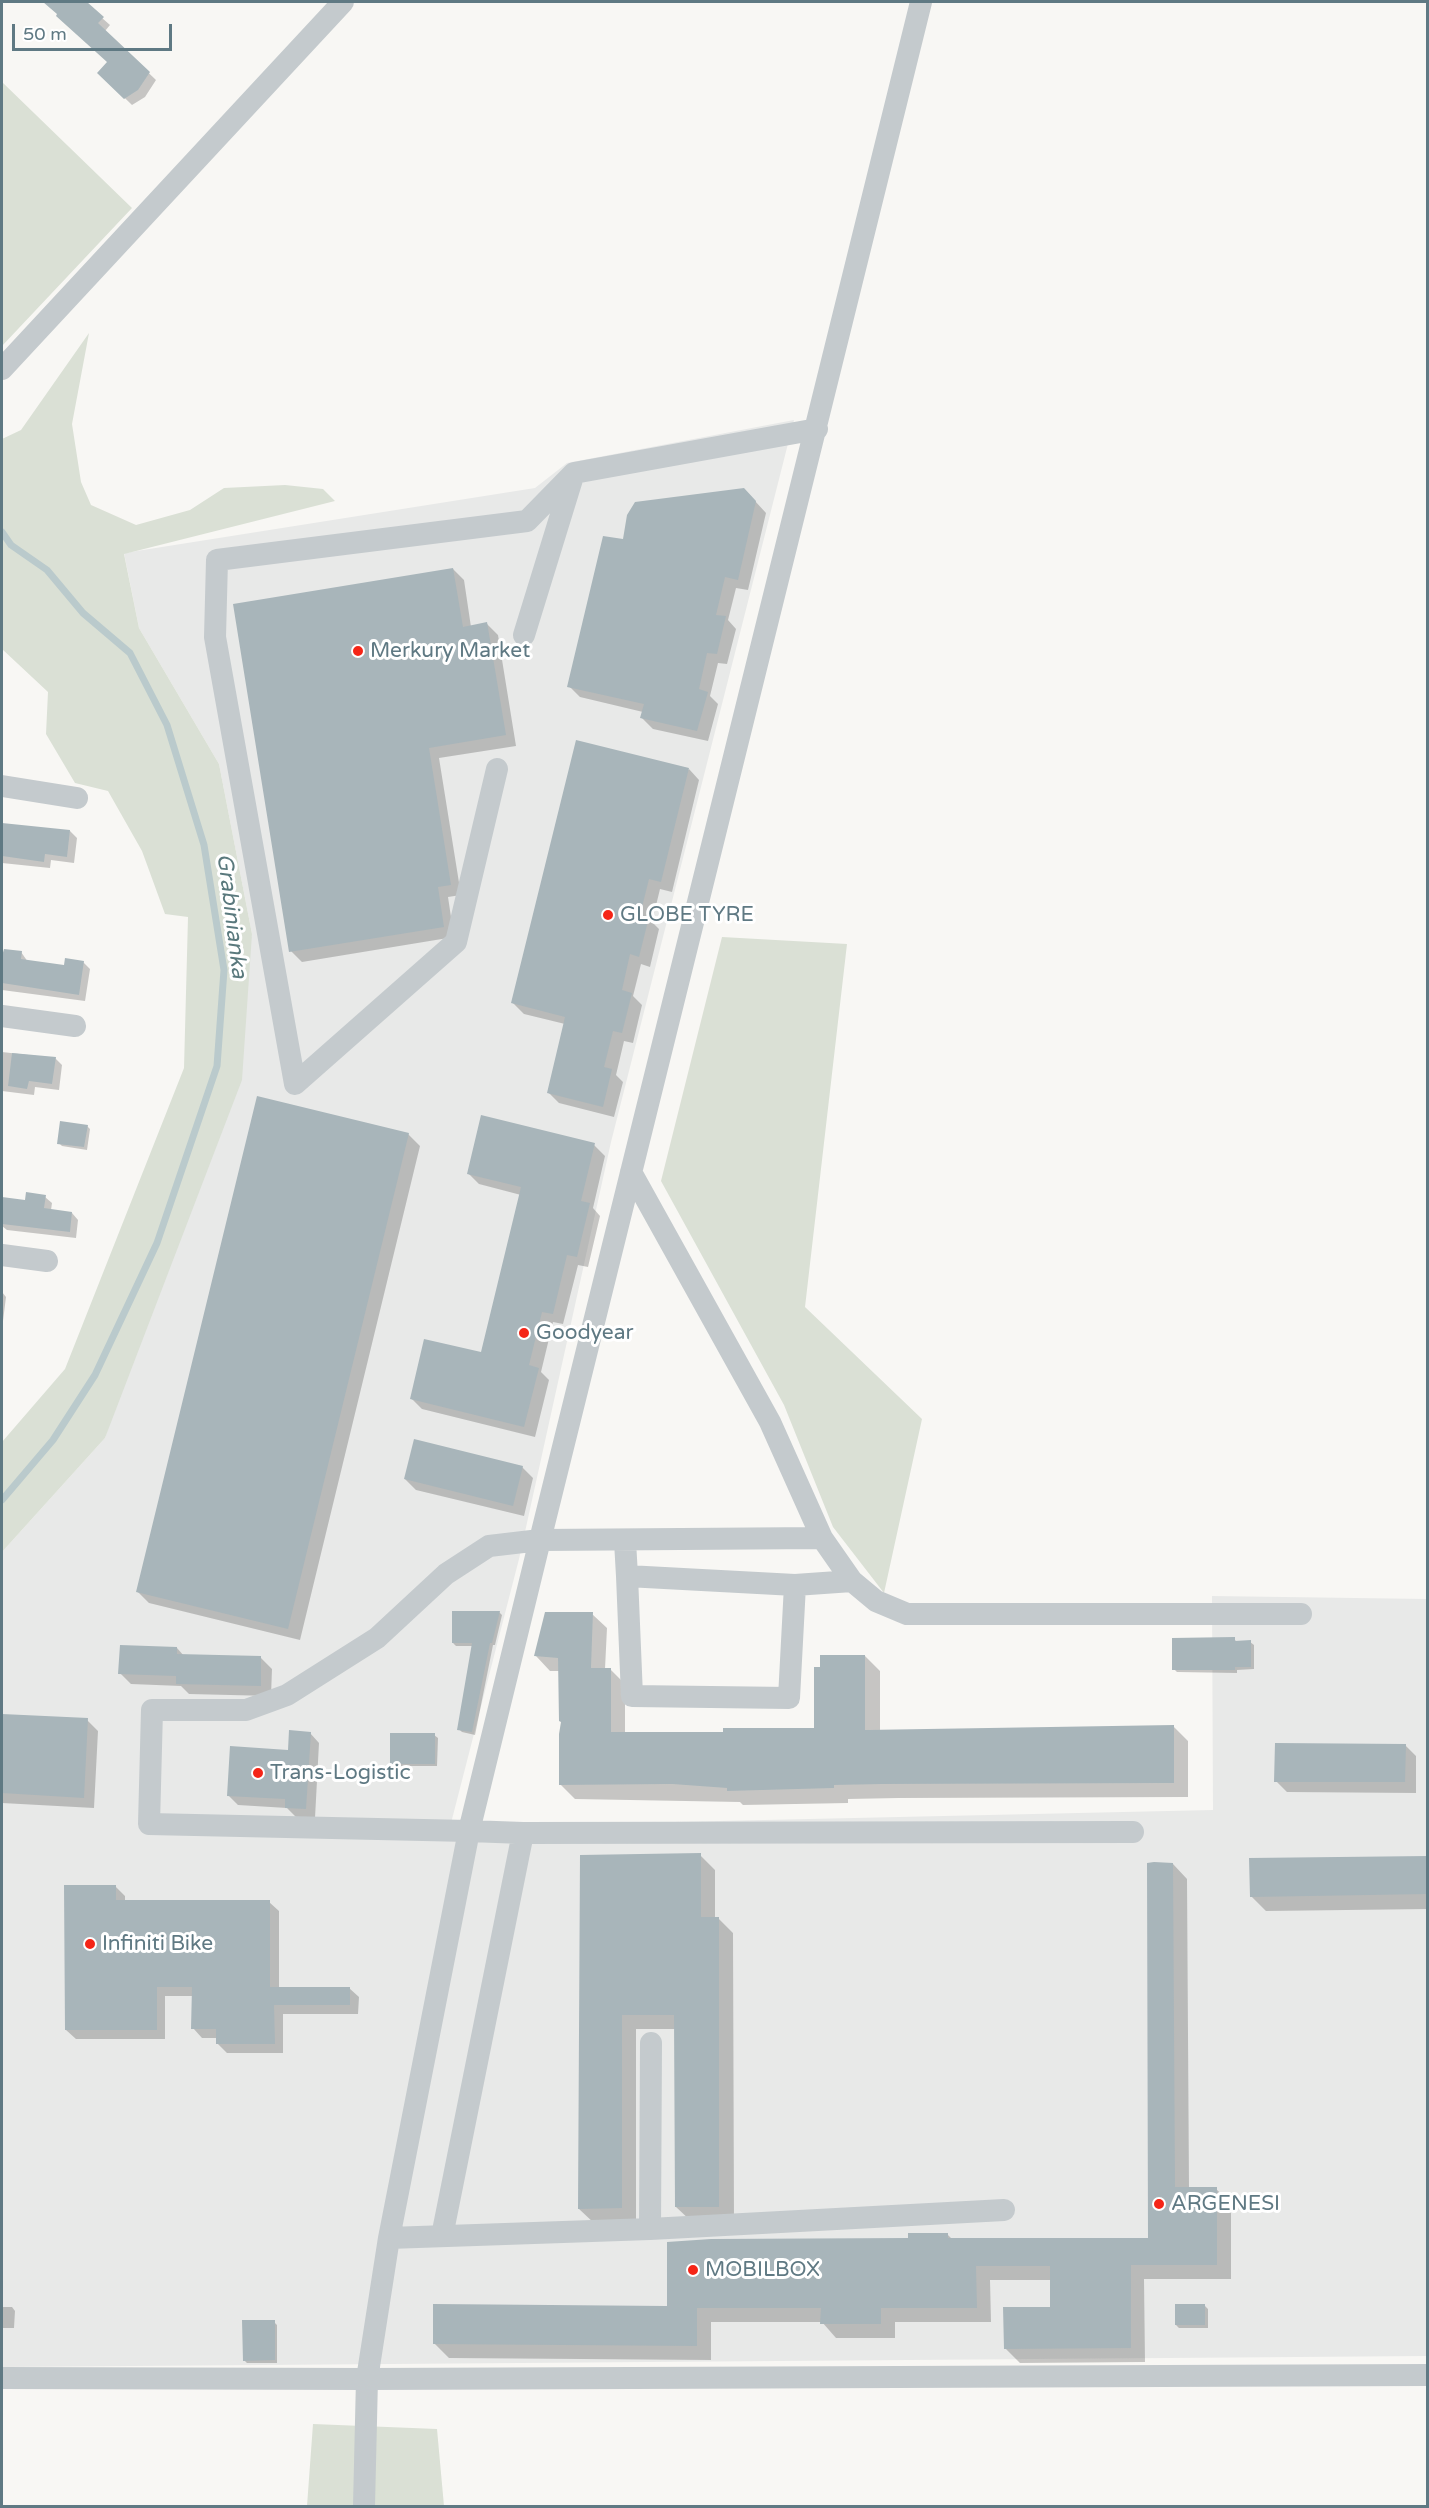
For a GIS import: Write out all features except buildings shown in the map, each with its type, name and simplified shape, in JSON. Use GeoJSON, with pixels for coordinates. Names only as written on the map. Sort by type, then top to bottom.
{"type":"FeatureCollection","features":[{"type":"Feature","properties":{"kind":"street"},"geometry":{"type":"LineString","coordinates":[[2,369],[343,2]]}},
{"type":"Feature","properties":{"kind":"street"},"geometry":{"type":"LineString","coordinates":[[364,2506],[367,2379],[389,2238],[470,1831],[921,2]]}},
{"type":"Feature","properties":{"kind":"street"},"geometry":{"type":"LineString","coordinates":[[497,769],[456,942],[295,1084],[215,637],[217,560],[526,521],[574,473],[817,429]]}},
{"type":"Feature","properties":{"kind":"street"},"geometry":{"type":"LineString","coordinates":[[524,635],[574,473]]}},
{"type":"Feature","properties":{"kind":"street"},"geometry":{"type":"LineString","coordinates":[[2,786],[77,798]]}},
{"type":"Feature","properties":{"kind":"street"},"geometry":{"type":"LineString","coordinates":[[2,1016],[75,1026]]}},
{"type":"Feature","properties":{"kind":"street"},"geometry":{"type":"LineString","coordinates":[[631,1172],[770,1422],[822,1538],[852,1581],[876,1602],[908,1614],[1301,1614]]}},
{"type":"Feature","properties":{"kind":"street"},"geometry":{"type":"LineString","coordinates":[[2,1255],[47,1260]]}},
{"type":"Feature","properties":{"kind":"street"},"geometry":{"type":"LineString","coordinates":[[822,1538],[540,1540],[489,1546],[446,1574],[377,1638],[287,1695],[246,1710],[152,1710],[149,1824],[523,1833],[1133,1832]]}},
{"type":"Feature","properties":{"kind":"street"},"geometry":{"type":"LineString","coordinates":[[625,1541],[632,1696],[789,1698],[795,1585]]}},
{"type":"Feature","properties":{"kind":"street"},"geometry":{"type":"LineString","coordinates":[[627,1576],[795,1585],[852,1581]]}},
{"type":"Feature","properties":{"kind":"street"},"geometry":{"type":"LineString","coordinates":[[442,2236],[523,1833]]}},
{"type":"Feature","properties":{"kind":"street"},"geometry":{"type":"LineString","coordinates":[[650,2229],[651,2043]]}},
{"type":"Feature","properties":{"kind":"street"},"geometry":{"type":"LineString","coordinates":[[389,2238],[650,2229],[1004,2210]]}},
{"type":"Feature","properties":{"kind":"street"},"geometry":{"type":"LineString","coordinates":[[2,2378],[1428,2375]]}},
{"type":"Feature","properties":{"kind":"shaded area"},"geometry":{"type":"Polygon","coordinates":[[[2,82],[132,208],[2,346],[2,82]]]}},
{"type":"Feature","properties":{"kind":"shaded area"},"geometry":{"type":"Polygon","coordinates":[[[89,333],[72,424],[81,482],[91,505],[136,525],[190,510],[224,488],[285,485],[323,489],[335,501],[124,554],[139,628],[219,764],[252,934],[242,1080],[105,1438],[2,1552],[2,1442],[65,1369],[184,1068],[188,917],[165,914],[142,851],[108,791],[75,783],[46,734],[48,692],[2,649],[2,439],[21,430],[89,333]]]}},
{"type":"Feature","properties":{"kind":"shaded area"},"geometry":{"type":"Polygon","coordinates":[[[794,420],[611,1142],[519,1559],[450,1827],[1213,1810],[1212,1596],[1427,1599],[1427,2356],[2,2367],[2,1552],[105,1438],[252,934],[219,764],[139,628],[124,553],[535,488],[567,463],[794,420]]]}},
{"type":"Feature","properties":{"kind":"shaded area"},"geometry":{"type":"Polygon","coordinates":[[[722,937],[847,944],[805,1307],[922,1419],[884,1593],[833,1527],[784,1405],[661,1181],[722,937]]]}},
{"type":"Feature","properties":{"kind":"shaded area"},"geometry":{"type":"Polygon","coordinates":[[[313,2424],[437,2429],[444,2506],[307,2506],[313,2424]]]}},
{"type":"Feature","properties":{"kind":"waterway","name":"Grabinianka"},"geometry":{"type":"LineString","coordinates":[[2,532],[11,545],[47,570],[83,613],[130,653],[167,725],[204,845],[224,970],[217,1066],[157,1243],[95,1375],[53,1440],[2,1500]]}},
{"type":"Feature","properties":{"kind":"place","name":"Merkury Market"},"geometry":{"type":"Point","coordinates":[358,651]}},
{"type":"Feature","properties":{"kind":"place","name":"GLOBE TYRE"},"geometry":{"type":"Point","coordinates":[608,915]}},
{"type":"Feature","properties":{"kind":"place","name":"Goodyear"},"geometry":{"type":"Point","coordinates":[524,1333]}},
{"type":"Feature","properties":{"kind":"place","name":"Trans-Logistic"},"geometry":{"type":"Point","coordinates":[258,1773]}},
{"type":"Feature","properties":{"kind":"place","name":"Infiniti Bike"},"geometry":{"type":"Point","coordinates":[90,1944]}},
{"type":"Feature","properties":{"kind":"place","name":"ARGENESI"},"geometry":{"type":"Point","coordinates":[1159,2204]}},
{"type":"Feature","properties":{"kind":"place","name":"MOBILBOX"},"geometry":{"type":"Point","coordinates":[693,2270]}}]}
